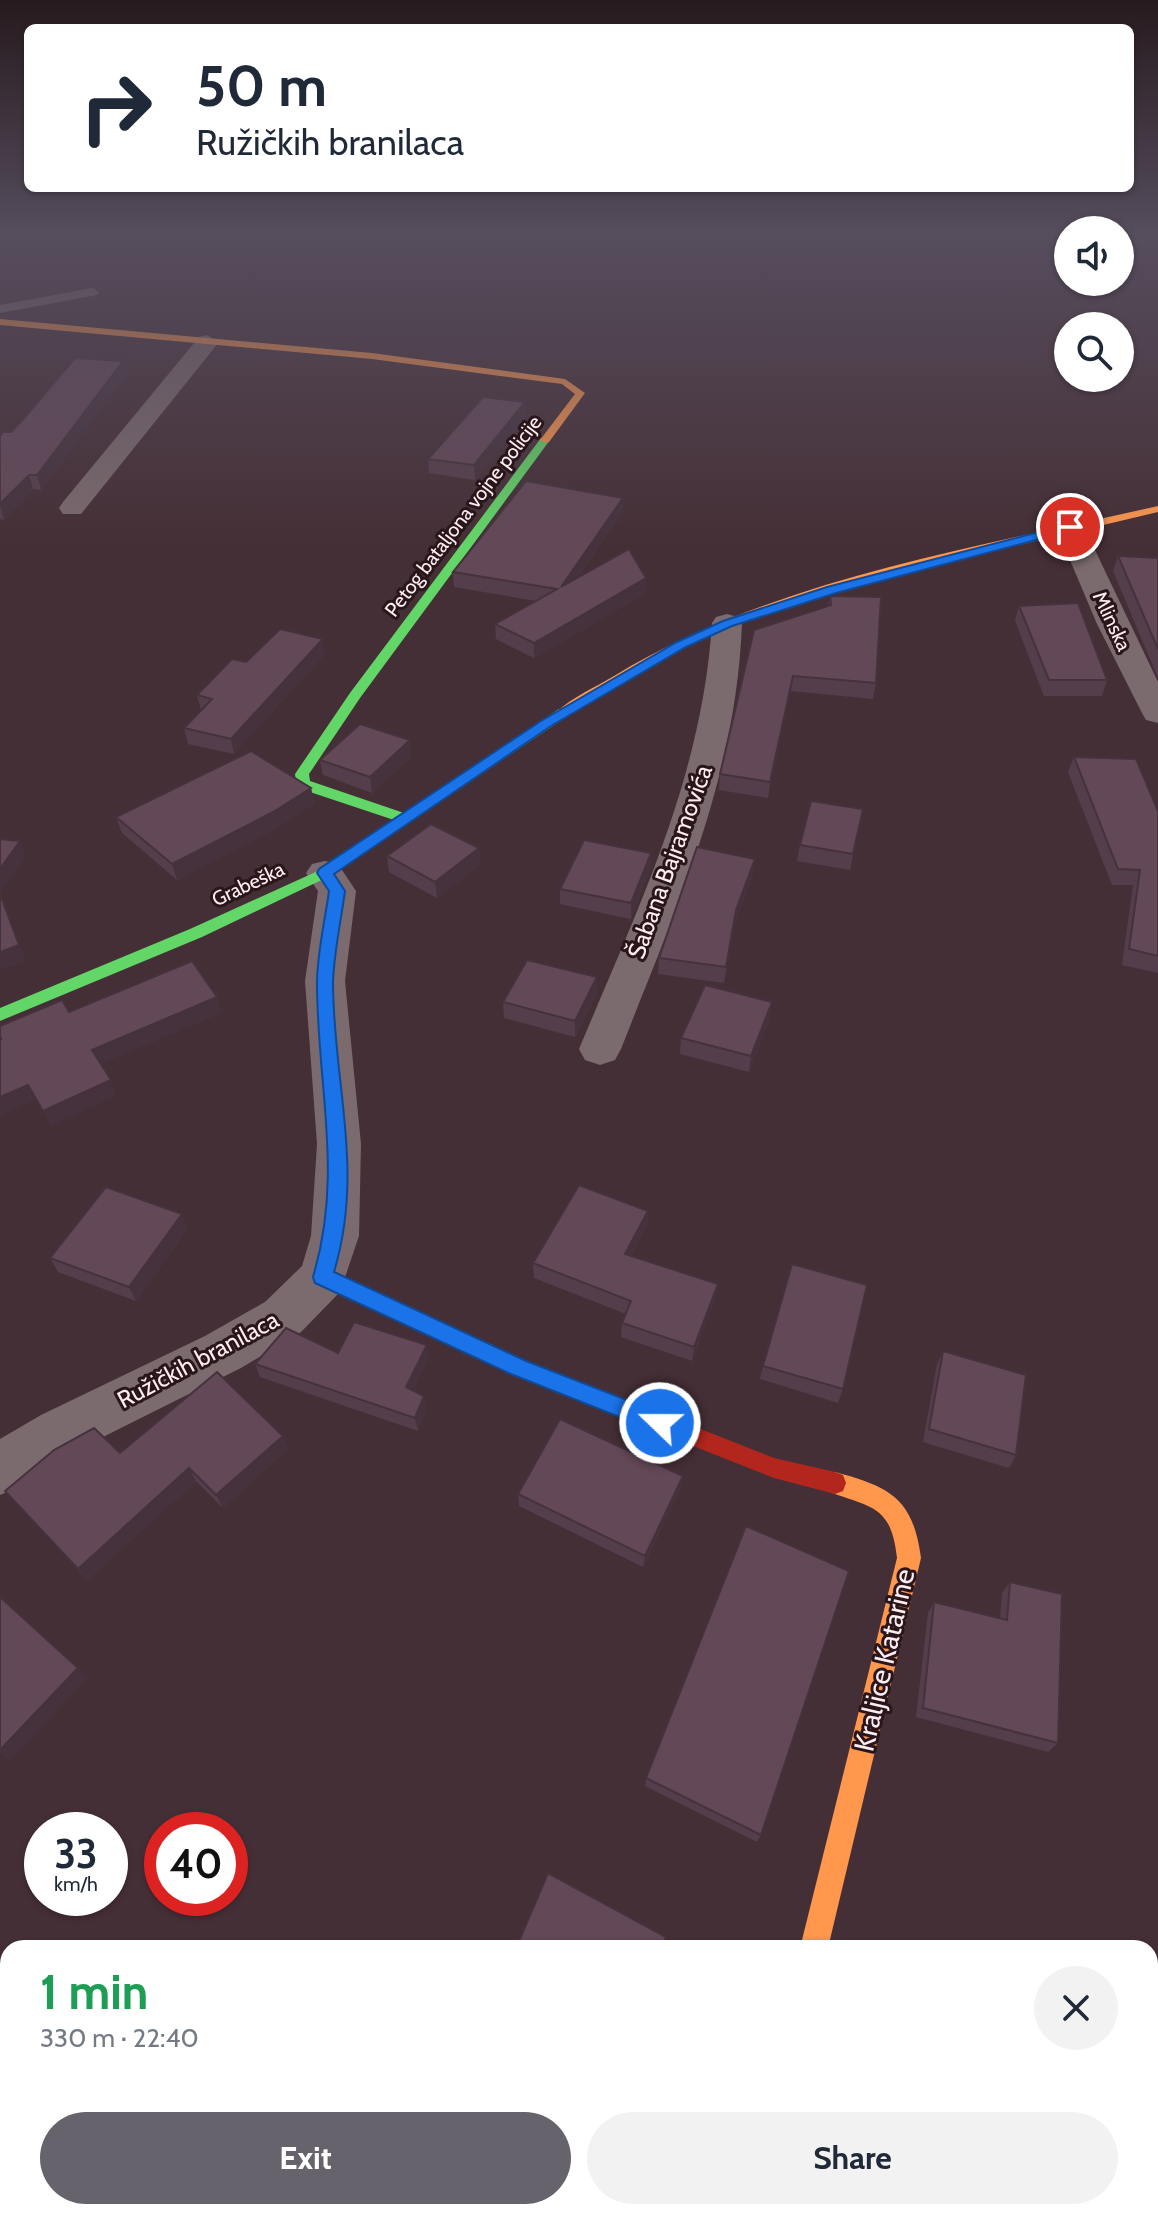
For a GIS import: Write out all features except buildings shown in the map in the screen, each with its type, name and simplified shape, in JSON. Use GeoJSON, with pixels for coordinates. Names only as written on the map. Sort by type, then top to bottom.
{"type":"FeatureCollection","features":[{"type":"Feature","properties":{"kind":"street","name":"Petog bataljona vojne policije"},"geometry":{"type":"LineString","coordinates":[[151,337],[441,364],[565,382],[580,393],[355,696],[302,774],[303,783],[309,787],[404,818]]}},
{"type":"Feature","properties":{"kind":"street"},"geometry":{"type":"LineString","coordinates":[[72,508],[207,342]]}},
{"type":"Feature","properties":{"kind":"street","name":"Grabeška"},"geometry":{"type":"LineString","coordinates":[[0,1015],[196,933],[325,873],[546,723],[659,655],[727,623],[832,590],[1070,527],[1158,509]]}},
{"type":"Feature","properties":{"kind":"street","name":"Mlinska"},"geometry":{"type":"LineString","coordinates":[[1070,527],[1112,624],[1158,713]]}},
{"type":"Feature","properties":{"kind":"street","name":"Šabana Bajramovića"},"geometry":{"type":"LineString","coordinates":[[600,1049],[705,772],[727,679],[727,623]]}},
{"type":"Feature","properties":{"kind":"street","name":"Ružičkih branilaca"},"geometry":{"type":"LineString","coordinates":[[0,1469],[60,1432],[235,1345],[283,1317],[323,1277],[335,1236],[339,1144],[325,981],[337,891],[325,873]]}},
{"type":"Feature","properties":{"kind":"street","name":"Kraljice Katarine"},"geometry":{"type":"LineString","coordinates":[[323,1277],[518,1367],[717,1446],[774,1468],[868,1492],[890,1505],[907,1527],[909,1558],[816,1940]]}},
{"type":"Feature","properties":{"kind":"traffic: fast"},"geometry":{"type":"LineString","coordinates":[[404,818],[309,787],[303,783],[302,774],[355,696],[545,440]]}},
{"type":"Feature","properties":{"kind":"traffic: fast"},"geometry":{"type":"LineString","coordinates":[[0,1015],[196,933],[325,873],[564,712]]}},
{"type":"Feature","properties":{"kind":"traffic: slow"},"geometry":{"type":"LineString","coordinates":[[160,337],[372,356],[565,382],[580,393],[545,440]]}},
{"type":"Feature","properties":{"kind":"traffic: slow"},"geometry":{"type":"LineString","coordinates":[[564,712],[624,675],[707,631],[781,604],[888,573],[1158,509]]}},
{"type":"Feature","properties":{"kind":"traffic: slow"},"geometry":{"type":"LineString","coordinates":[[816,1940],[909,1558],[903,1525],[889,1505],[867,1492],[835,1483]]}},
{"type":"Feature","properties":{"kind":"traffic: jam"},"geometry":{"type":"LineString","coordinates":[[323,1277],[518,1367],[774,1468],[835,1483]]}},
{"type":"Feature","properties":{"kind":"route"},"geometry":{"type":"LineString","coordinates":[[660,1423],[518,1367],[323,1277],[335,1236],[339,1144],[325,981],[337,891],[325,873],[546,723],[659,655],[727,623],[832,590],[1070,527]]}}]}
